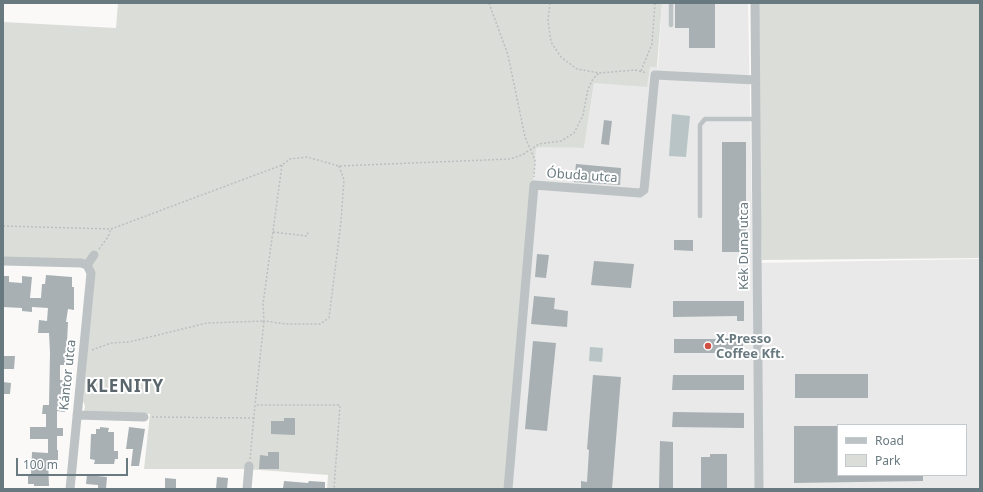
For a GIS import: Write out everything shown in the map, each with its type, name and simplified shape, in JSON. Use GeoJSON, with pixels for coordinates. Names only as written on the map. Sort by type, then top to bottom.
{"type":"FeatureCollection","features":[{"type":"Feature","properties":{"kind":"street","name":"Kék Duna utca"},"geometry":{"type":"LineString","coordinates":[[755,3],[759,489]]}},
{"type":"Feature","properties":{"kind":"street"},"geometry":{"type":"LineString","coordinates":[[655,75],[755,80]]}},
{"type":"Feature","properties":{"kind":"street","name":"Óbuda utca"},"geometry":{"type":"LineString","coordinates":[[508,489],[534,185],[640,193],[644,190],[655,75]]}},
{"type":"Feature","properties":{"kind":"street"},"geometry":{"type":"LineString","coordinates":[[3,261],[81,263],[87,265],[94,255]]}},
{"type":"Feature","properties":{"kind":"street","name":"Kántor utca"},"geometry":{"type":"LineString","coordinates":[[70,489],[90,273],[87,265]]}},
{"type":"Feature","properties":{"kind":"street"},"geometry":{"type":"LineString","coordinates":[[77,415],[144,417]]}},
{"type":"Feature","properties":{"kind":"street"},"geometry":{"type":"LineString","coordinates":[[247,489],[249,466]]}},
{"type":"Feature","properties":{"kind":"lane"},"geometry":{"type":"LineString","coordinates":[[671,3],[671,25]]}},
{"type":"Feature","properties":{"kind":"lane"},"geometry":{"type":"LineString","coordinates":[[700,216],[700,125],[705,119],[756,119]]}},
{"type":"Feature","properties":{"kind":"path"},"geometry":{"type":"LineString","coordinates":[[489,3],[494,12],[508,55],[525,137],[535,160],[534,185]]}},
{"type":"Feature","properties":{"kind":"path"},"geometry":{"type":"LineString","coordinates":[[550,3],[548,20],[551,42],[561,57],[577,69],[599,73],[635,70],[655,75]]}},
{"type":"Feature","properties":{"kind":"path"},"geometry":{"type":"LineString","coordinates":[[641,71],[652,44],[655,3]]}},
{"type":"Feature","properties":{"kind":"path"},"geometry":{"type":"LineString","coordinates":[[3,226],[111,229],[282,165],[290,159],[307,157],[339,166],[510,159],[522,155],[539,144],[561,141],[574,133],[583,115],[588,89],[593,79],[599,73]]}},
{"type":"Feature","properties":{"kind":"path"},"geometry":{"type":"LineString","coordinates":[[249,466],[264,321],[263,304],[282,165]]}},
{"type":"Feature","properties":{"kind":"path"},"geometry":{"type":"LineString","coordinates":[[83,353],[111,343],[129,342],[207,323],[264,321],[287,324],[320,324],[329,318],[341,222],[344,180],[339,166]]}},
{"type":"Feature","properties":{"kind":"path"},"geometry":{"type":"LineString","coordinates":[[94,255],[108,237],[111,229]]}},
{"type":"Feature","properties":{"kind":"path"},"geometry":{"type":"LineString","coordinates":[[273,232],[307,236],[308,232]]}},
{"type":"Feature","properties":{"kind":"path"},"geometry":{"type":"LineString","coordinates":[[255,405],[340,405],[334,489]]}},
{"type":"Feature","properties":{"kind":"path"},"geometry":{"type":"LineString","coordinates":[[144,417],[254,418]]}},
{"type":"Feature","properties":{"kind":"shaded area"},"geometry":{"type":"Polygon","coordinates":[[[662,3],[748,3],[753,263],[980,259],[980,489],[512,489],[533,146],[584,148],[594,83],[650,67],[658,67],[662,3]]]}},
{"type":"Feature","properties":{"kind":"shaded area"},"geometry":{"type":"Polygon","coordinates":[[[672,114],[690,116],[686,157],[669,156],[672,114]]]}},
{"type":"Feature","properties":{"kind":"shaded area"},"geometry":{"type":"Polygon","coordinates":[[[590,347],[603,348],[602,362],[589,361],[590,347]]]}},
{"type":"Feature","properties":{"kind":"green space"},"geometry":{"type":"Polygon","coordinates":[[[118,3],[662,3],[657,67],[650,67],[647,87],[594,83],[584,148],[536,148],[505,489],[327,489],[328,475],[246,469],[144,469],[150,414],[84,413],[85,406],[83,401],[87,357],[91,265],[3,257],[3,22],[116,28],[118,3]]]}},
{"type":"Feature","properties":{"kind":"green space"},"geometry":{"type":"Polygon","coordinates":[[[753,3],[980,3],[980,258],[762,260],[753,3]]]}},
{"type":"Feature","properties":{"kind":"building"},"geometry":{"type":"Polygon","coordinates":[[[675,3],[715,3],[715,48],[689,48],[689,28],[675,28],[675,3]]]}},
{"type":"Feature","properties":{"kind":"building"},"geometry":{"type":"Polygon","coordinates":[[[604,120],[612,121],[609,145],[601,144],[604,120]]]}},
{"type":"Feature","properties":{"kind":"building"},"geometry":{"type":"Polygon","coordinates":[[[722,142],[746,142],[746,252],[722,252],[722,142]]]}},
{"type":"Feature","properties":{"kind":"building"},"geometry":{"type":"Polygon","coordinates":[[[576,164],[621,168],[620,185],[574,182],[576,164]]]}},
{"type":"Feature","properties":{"kind":"building"},"geometry":{"type":"Polygon","coordinates":[[[674,240],[693,240],[693,251],[674,250],[674,240]]]}},
{"type":"Feature","properties":{"kind":"building"},"geometry":{"type":"Polygon","coordinates":[[[537,254],[549,255],[546,278],[535,277],[537,254]]]}},
{"type":"Feature","properties":{"kind":"building"},"geometry":{"type":"Polygon","coordinates":[[[594,261],[634,264],[631,288],[591,285],[594,261]]]}},
{"type":"Feature","properties":{"kind":"building"},"geometry":{"type":"Polygon","coordinates":[[[46,275],[72,277],[72,287],[74,287],[74,310],[68,309],[66,322],[68,322],[67,343],[72,343],[72,351],[71,365],[60,365],[60,380],[68,380],[68,389],[61,389],[61,403],[65,403],[65,412],[57,411],[57,428],[63,428],[63,436],[57,436],[58,460],[48,460],[49,486],[34,486],[34,484],[28,484],[28,474],[31,475],[32,452],[48,453],[48,439],[30,439],[30,427],[46,427],[46,414],[42,414],[43,405],[49,405],[49,333],[38,333],[39,320],[47,321],[48,308],[32,307],[32,312],[22,311],[22,308],[3,307],[3,276],[9,276],[9,282],[22,283],[22,276],[32,277],[30,298],[41,298],[42,284],[45,284],[46,275]]]}},
{"type":"Feature","properties":{"kind":"building"},"geometry":{"type":"Polygon","coordinates":[[[534,296],[555,298],[554,309],[568,311],[567,327],[531,324],[534,296]]]}},
{"type":"Feature","properties":{"kind":"building"},"geometry":{"type":"Polygon","coordinates":[[[673,301],[744,301],[744,321],[737,321],[737,316],[673,317],[673,301]]]}},
{"type":"Feature","properties":{"kind":"building","name":"X-Presso Coffee Kft."},"geometry":{"type":"Polygon","coordinates":[[[674,339],[743,339],[743,353],[674,353],[674,339]]]}},
{"type":"Feature","properties":{"kind":"building"},"geometry":{"type":"Polygon","coordinates":[[[533,341],[556,343],[547,431],[525,429],[533,341]]]}},
{"type":"Feature","properties":{"kind":"building"},"geometry":{"type":"Polygon","coordinates":[[[3,356],[15,356],[14,369],[3,369],[3,356]]]}},
{"type":"Feature","properties":{"kind":"building"},"geometry":{"type":"Polygon","coordinates":[[[795,374],[868,374],[868,398],[795,398],[795,374]]]}},
{"type":"Feature","properties":{"kind":"building"},"geometry":{"type":"Polygon","coordinates":[[[593,375],[621,377],[612,489],[581,489],[581,481],[587,482],[589,450],[587,449],[593,375]]]}},
{"type":"Feature","properties":{"kind":"building"},"geometry":{"type":"Polygon","coordinates":[[[673,375],[744,375],[744,390],[672,390],[673,375]]]}},
{"type":"Feature","properties":{"kind":"building"},"geometry":{"type":"Polygon","coordinates":[[[3,382],[11,383],[10,394],[3,394],[3,382]]]}},
{"type":"Feature","properties":{"kind":"building"},"geometry":{"type":"Polygon","coordinates":[[[673,412],[744,413],[744,428],[672,427],[673,412]]]}},
{"type":"Feature","properties":{"kind":"building"},"geometry":{"type":"Polygon","coordinates":[[[284,418],[295,418],[295,435],[271,434],[271,421],[284,421],[284,418]]]}},
{"type":"Feature","properties":{"kind":"building"},"geometry":{"type":"Polygon","coordinates":[[[794,426],[837,426],[837,476],[923,476],[923,481],[794,483],[794,426]]]}},
{"type":"Feature","properties":{"kind":"building"},"geometry":{"type":"Polygon","coordinates":[[[100,427],[109,428],[108,432],[114,432],[114,451],[118,451],[118,459],[115,459],[114,464],[94,464],[95,460],[90,459],[91,434],[96,434],[96,429],[100,429],[100,427]]]}},
{"type":"Feature","properties":{"kind":"building"},"geometry":{"type":"Polygon","coordinates":[[[129,427],[145,429],[139,466],[131,466],[133,449],[126,449],[129,427]]]}},
{"type":"Feature","properties":{"kind":"building"},"geometry":{"type":"Polygon","coordinates":[[[660,441],[673,442],[673,489],[659,489],[660,441]]]}},
{"type":"Feature","properties":{"kind":"building"},"geometry":{"type":"Polygon","coordinates":[[[268,452],[279,452],[279,469],[259,469],[260,455],[268,456],[268,452]]]}},
{"type":"Feature","properties":{"kind":"building"},"geometry":{"type":"Polygon","coordinates":[[[710,454],[727,454],[727,489],[701,489],[701,457],[710,457],[710,454]]]}},
{"type":"Feature","properties":{"kind":"building"},"geometry":{"type":"Polygon","coordinates":[[[87,475],[107,477],[106,489],[98,489],[98,485],[86,484],[87,475]]]}},
{"type":"Feature","properties":{"kind":"building"},"geometry":{"type":"Polygon","coordinates":[[[217,477],[228,478],[227,489],[216,489],[217,477]]]}},
{"type":"Feature","properties":{"kind":"building"},"geometry":{"type":"Polygon","coordinates":[[[165,478],[176,479],[176,489],[165,489],[165,478]]]}},
{"type":"Feature","properties":{"kind":"building"},"geometry":{"type":"Polygon","coordinates":[[[284,481],[308,483],[309,481],[325,482],[325,489],[283,488],[284,481]]]}},
{"type":"Feature","properties":{"kind":"place","name":"X-Presso Coffee Kft."},"geometry":{"type":"Point","coordinates":[708,346]}},
{"type":"Feature","properties":{"kind":"district","name":"KLENITY"},"geometry":{"type":"Point","coordinates":[125,387]}}]}
